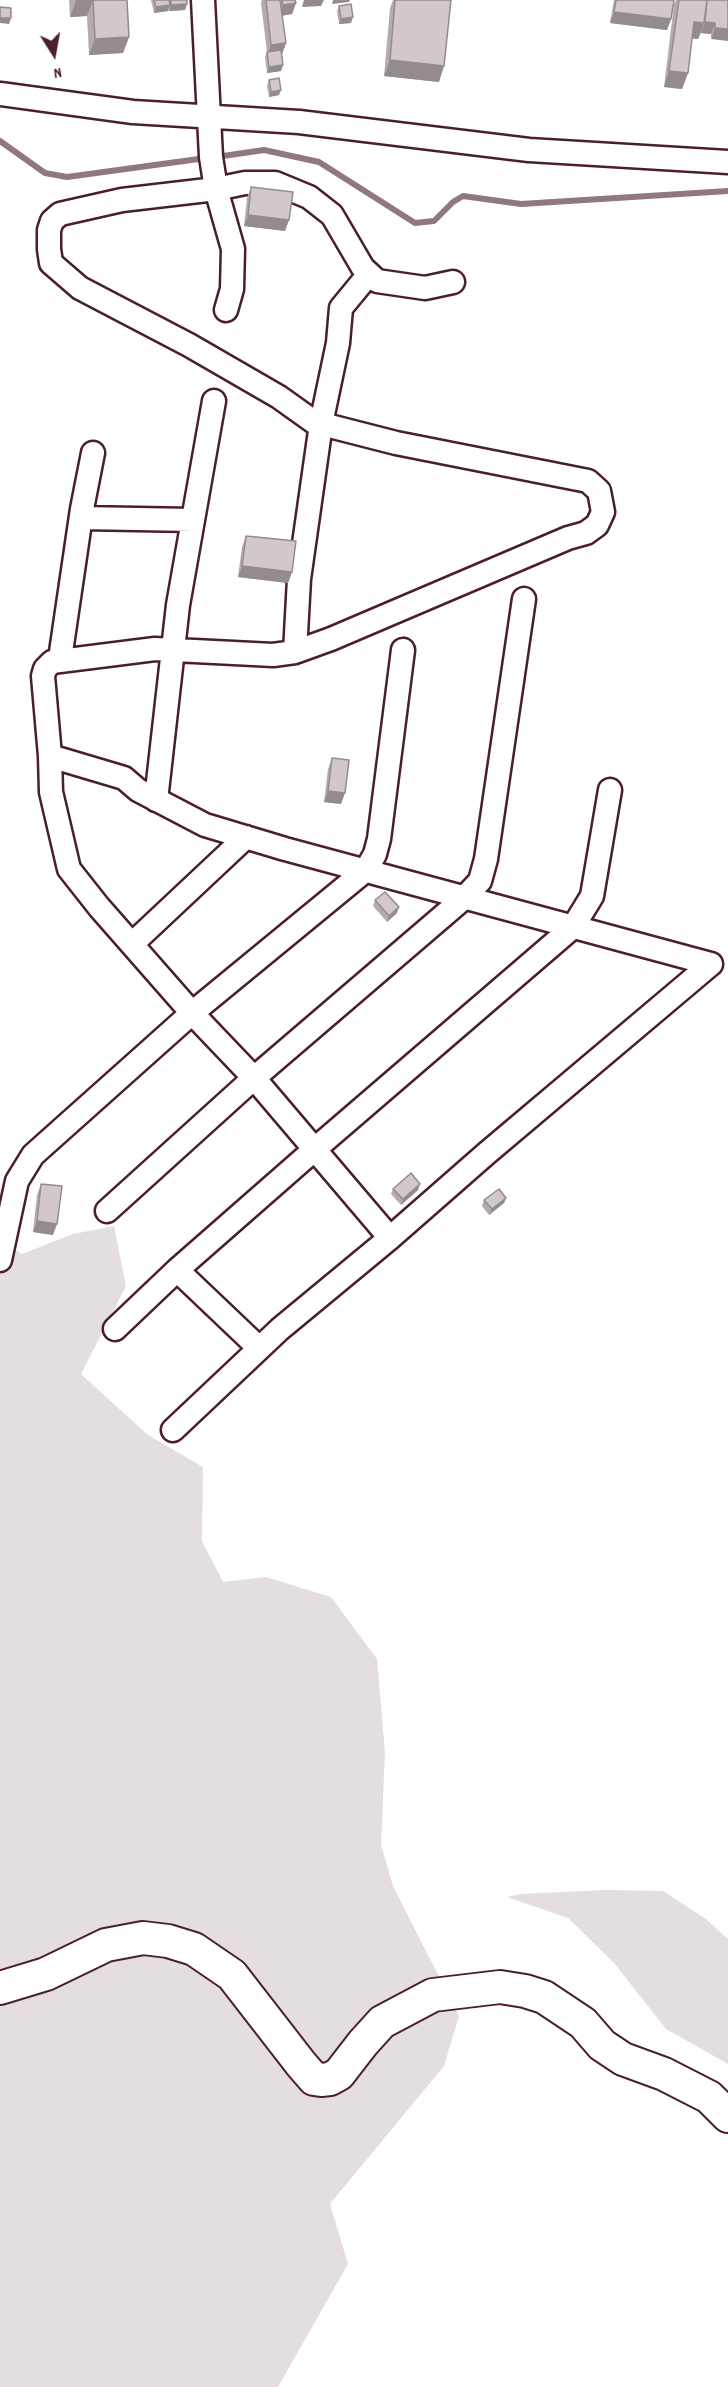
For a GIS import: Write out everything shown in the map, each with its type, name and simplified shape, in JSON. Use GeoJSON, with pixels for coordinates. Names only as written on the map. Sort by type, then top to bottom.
{"type":"FeatureCollection","features":[{"type":"Feature","properties":{"kind":"street"},"geometry":{"type":"LineString","coordinates":[[203,0],[211,158],[216,189],[233,249],[232,289],[226,310]]}},
{"type":"Feature","properties":{"kind":"street"},"geometry":{"type":"LineString","coordinates":[[0,94],[133,112],[299,122],[529,150],[728,162]]}},
{"type":"Feature","properties":{"kind":"street"},"geometry":{"type":"LineString","coordinates":[[390,1238],[254,1078],[192,1013],[69,869],[51,792],[43,676],[45,669],[52,662],[60,659],[155,649],[273,655],[295,652],[331,639],[568,538],[586,533],[597,525],[603,512],[599,490],[588,481],[396,443],[314,422],[279,397],[189,345],[80,288],[51,263],[49,230],[52,221],[60,214],[123,200],[216,189],[245,183],[275,183],[309,197],[332,215],[363,268],[377,281],[425,288],[453,282]]}},
{"type":"Feature","properties":{"kind":"street"},"geometry":{"type":"LineString","coordinates":[[295,652],[299,579],[321,424],[338,343],[341,308],[369,274]]}},
{"type":"Feature","properties":{"kind":"street"},"geometry":{"type":"LineString","coordinates":[[156,800],[178,605],[214,401]]}},
{"type":"Feature","properties":{"kind":"street"},"geometry":{"type":"LineString","coordinates":[[60,659],[93,453]]}},
{"type":"Feature","properties":{"kind":"street"},"geometry":{"type":"LineString","coordinates":[[81,518],[194,520]]}},
{"type":"Feature","properties":{"kind":"street"},"geometry":{"type":"LineString","coordinates":[[107,1211],[254,1078],[464,898],[480,881],[486,859],[524,599]]}},
{"type":"Feature","properties":{"kind":"street"},"geometry":{"type":"LineString","coordinates":[[0,1260],[17,1181],[33,1155],[192,1013],[366,870],[375,854],[379,840],[403,650]]}},
{"type":"Feature","properties":{"kind":"street"},"geometry":{"type":"LineString","coordinates":[[50,756],[124,778],[138,790],[205,825],[711,964],[259,1348],[173,1430]]}},
{"type":"Feature","properties":{"kind":"street"},"geometry":{"type":"LineString","coordinates":[[115,1329],[177,1270],[573,927],[592,896],[610,790]]}},
{"type":"Feature","properties":{"kind":"street"},"geometry":{"type":"LineString","coordinates":[[132,944],[246,837]]}},
{"type":"Feature","properties":{"kind":"street"},"geometry":{"type":"LineString","coordinates":[[177,1270],[259,1348]]}},
{"type":"Feature","properties":{"kind":"street"},"geometry":{"type":"LineString","coordinates":[[0,1988],[46,1974],[106,1945],[142,1938],[168,1941],[194,1949],[232,1975],[301,2064],[314,2079],[321,2080],[330,2079],[339,2074],[382,2022],[433,1995],[500,1987],[525,1991],[544,1997],[583,2023],[602,2045],[623,2059],[664,2074],[709,2097],[728,2116]]}},
{"type":"Feature","properties":{"kind":"shaded area"},"geometry":{"type":"Polygon","coordinates":[[[114,1226],[126,1286],[81,1374],[148,1435],[203,1467],[202,1541],[223,1582],[266,1577],[331,1597],[377,1659],[385,1752],[381,1845],[393,1886],[459,2016],[444,2066],[330,2204],[348,2264],[278,2387],[0,2387],[0,1240],[22,1254],[73,1234],[114,1226]]]}},
{"type":"Feature","properties":{"kind":"shaded area"},"geometry":{"type":"Polygon","coordinates":[[[606,1890],[663,1891],[706,1919],[728,1939],[728,2064],[666,2029],[614,1963],[568,1918],[507,1897],[521,1894],[606,1890]]]}},
{"type":"Feature","properties":{"kind":"building"},"geometry":{"type":"Polygon","coordinates":[[[93,0],[127,0],[129,37],[95,39],[93,0]]]}},
{"type":"Feature","properties":{"kind":"building"},"geometry":{"type":"Polygon","coordinates":[[[154,0],[169,0],[170,5],[156,7],[154,0]]]}},
{"type":"Feature","properties":{"kind":"building"},"geometry":{"type":"Polygon","coordinates":[[[171,0],[187,0],[187,4],[171,5],[171,0]]]}},
{"type":"Feature","properties":{"kind":"building"},"geometry":{"type":"Polygon","coordinates":[[[266,0],[280,0],[286,43],[271,45],[266,0]]]}},
{"type":"Feature","properties":{"kind":"building"},"geometry":{"type":"Polygon","coordinates":[[[282,0],[295,0],[296,3],[283,5],[282,0]]]}},
{"type":"Feature","properties":{"kind":"building"},"geometry":{"type":"Polygon","coordinates":[[[395,0],[451,0],[444,66],[390,60],[395,0]]]}},
{"type":"Feature","properties":{"kind":"building"},"geometry":{"type":"Polygon","coordinates":[[[616,0],[674,0],[671,19],[614,12],[616,0]]]}},
{"type":"Feature","properties":{"kind":"building"},"geometry":{"type":"Polygon","coordinates":[[[679,0],[707,0],[704,23],[694,22],[688,73],[669,71],[679,0]]]}},
{"type":"Feature","properties":{"kind":"building"},"geometry":{"type":"Polygon","coordinates":[[[707,0],[728,0],[728,29],[715,28],[715,23],[705,22],[707,0]]]}},
{"type":"Feature","properties":{"kind":"building"},"geometry":{"type":"Polygon","coordinates":[[[351,4],[353,17],[341,19],[339,6],[351,4]]]}},
{"type":"Feature","properties":{"kind":"building"},"geometry":{"type":"Polygon","coordinates":[[[0,7],[11,8],[11,18],[0,18],[0,7]]]}},
{"type":"Feature","properties":{"kind":"building"},"geometry":{"type":"Polygon","coordinates":[[[281,50],[283,65],[269,67],[267,52],[281,50]]]}},
{"type":"Feature","properties":{"kind":"building"},"geometry":{"type":"Polygon","coordinates":[[[279,78],[281,90],[271,92],[269,80],[279,78]]]}},
{"type":"Feature","properties":{"kind":"building"},"geometry":{"type":"Polygon","coordinates":[[[251,187],[293,192],[289,220],[248,215],[251,187]]]}},
{"type":"Feature","properties":{"kind":"building"},"geometry":{"type":"Polygon","coordinates":[[[246,536],[296,541],[292,572],[242,566],[246,536]]]}},
{"type":"Feature","properties":{"kind":"building"},"geometry":{"type":"Polygon","coordinates":[[[332,758],[349,760],[345,793],[328,791],[332,758]]]}},
{"type":"Feature","properties":{"kind":"building"},"geometry":{"type":"Polygon","coordinates":[[[385,892],[399,907],[389,916],[375,900],[385,892]]]}},
{"type":"Feature","properties":{"kind":"building"},"geometry":{"type":"Polygon","coordinates":[[[411,1173],[420,1184],[403,1199],[393,1189],[411,1173]]]}},
{"type":"Feature","properties":{"kind":"building"},"geometry":{"type":"Polygon","coordinates":[[[41,1184],[62,1186],[57,1224],[37,1221],[41,1184]]]}},
{"type":"Feature","properties":{"kind":"building"},"geometry":{"type":"Polygon","coordinates":[[[499,1189],[506,1198],[492,1209],[484,1200],[499,1189]]]}},
{"type":"Feature","properties":{"kind":"waterway"},"geometry":{"type":"LineString","coordinates":[[0,141],[45,173],[67,177],[206,158]]}},
{"type":"Feature","properties":{"kind":"waterway"},"geometry":{"type":"LineString","coordinates":[[216,157],[264,150],[319,162],[415,223],[434,221],[453,202],[463,196],[521,204],[728,191]]}}]}
